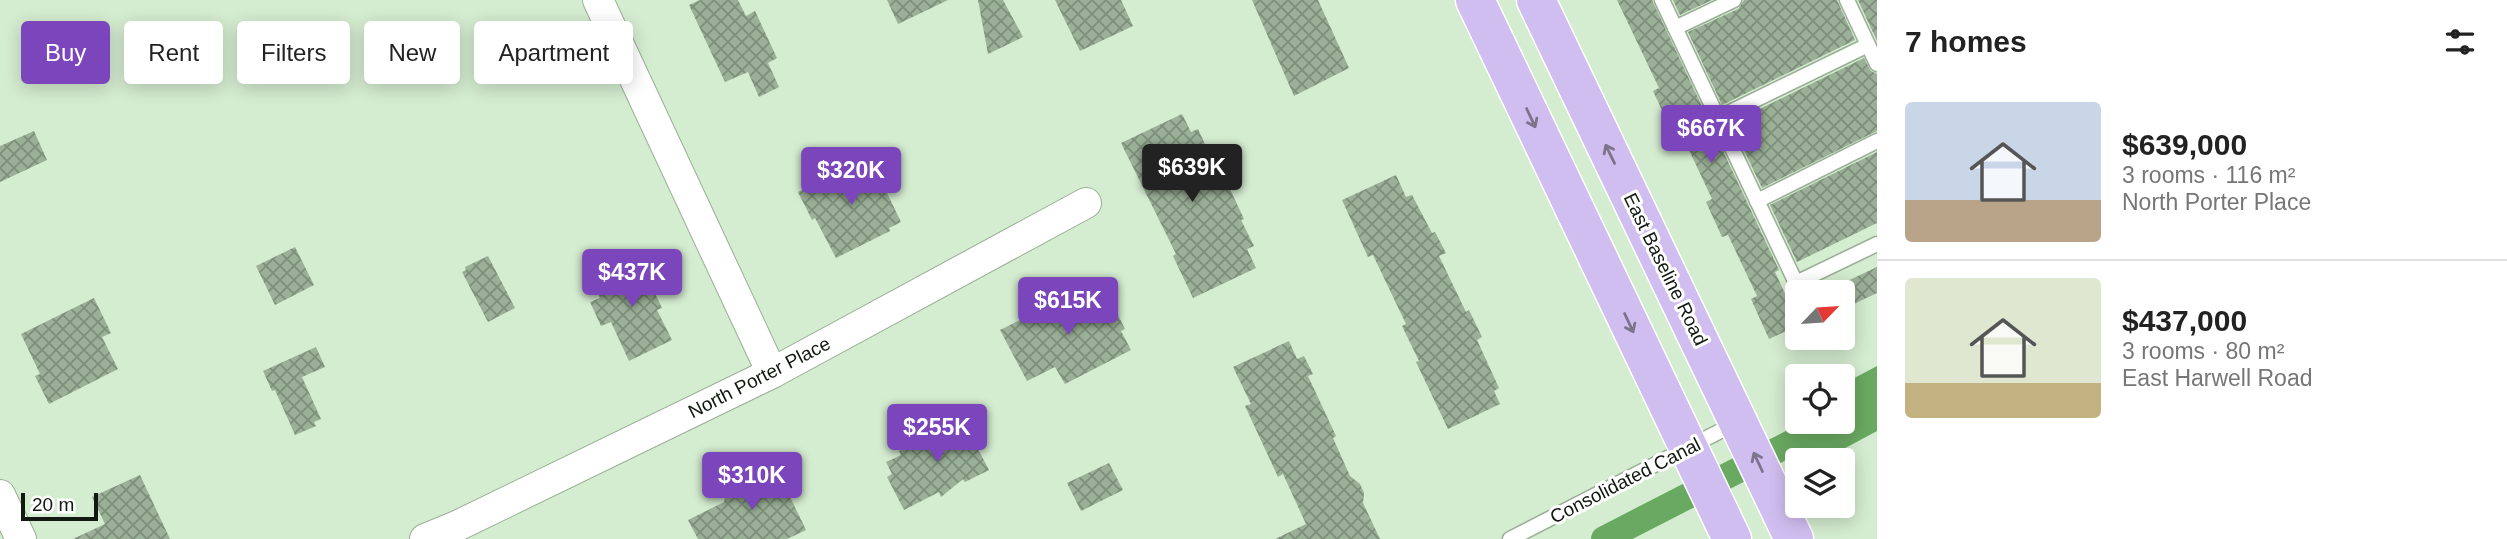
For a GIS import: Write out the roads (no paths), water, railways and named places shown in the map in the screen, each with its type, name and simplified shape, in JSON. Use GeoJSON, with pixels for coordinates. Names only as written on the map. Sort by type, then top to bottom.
{"type":"FeatureCollection","features":[{"type":"Feature","properties":{"kind":"main road"},"geometry":{"type":"LineString","coordinates":[[1475,0],[1729,533]]}},
{"type":"Feature","properties":{"kind":"main road","name":"East Baseline Road"},"geometry":{"type":"LineString","coordinates":[[1536,0],[1794,539]]}},
{"type":"Feature","properties":{"kind":"street"},"geometry":{"type":"LineString","coordinates":[[598,0],[772,373]]}},
{"type":"Feature","properties":{"kind":"street","name":"North Porter Place"},"geometry":{"type":"LineString","coordinates":[[425,539],[772,373],[1086,203]]}},
{"type":"Feature","properties":{"kind":"street"},"geometry":{"type":"LineString","coordinates":[[0,495],[20,539]]}},
{"type":"Feature","properties":{"kind":"lane"},"geometry":{"type":"LineString","coordinates":[[1662,0],[1796,283],[1877,244]]}},
{"type":"Feature","properties":{"kind":"lane"},"geometry":{"type":"LineString","coordinates":[[1675,28],[1734,0]]}},
{"type":"Feature","properties":{"kind":"lane"},"geometry":{"type":"LineString","coordinates":[[1847,0],[1877,64]]}},
{"type":"Feature","properties":{"kind":"lane"},"geometry":{"type":"LineString","coordinates":[[1718,118],[1868,46]]}},
{"type":"Feature","properties":{"kind":"lane"},"geometry":{"type":"LineString","coordinates":[[1757,201],[1877,141]]}},
{"type":"Feature","properties":{"kind":"lane","name":"Consolidated Canal"},"geometry":{"type":"LineString","coordinates":[[1510,539],[1739,421]]}},
{"type":"Feature","properties":{"kind":"waterway"},"geometry":{"type":"LineString","coordinates":[[1604,539],[1809,434]]}}]}
